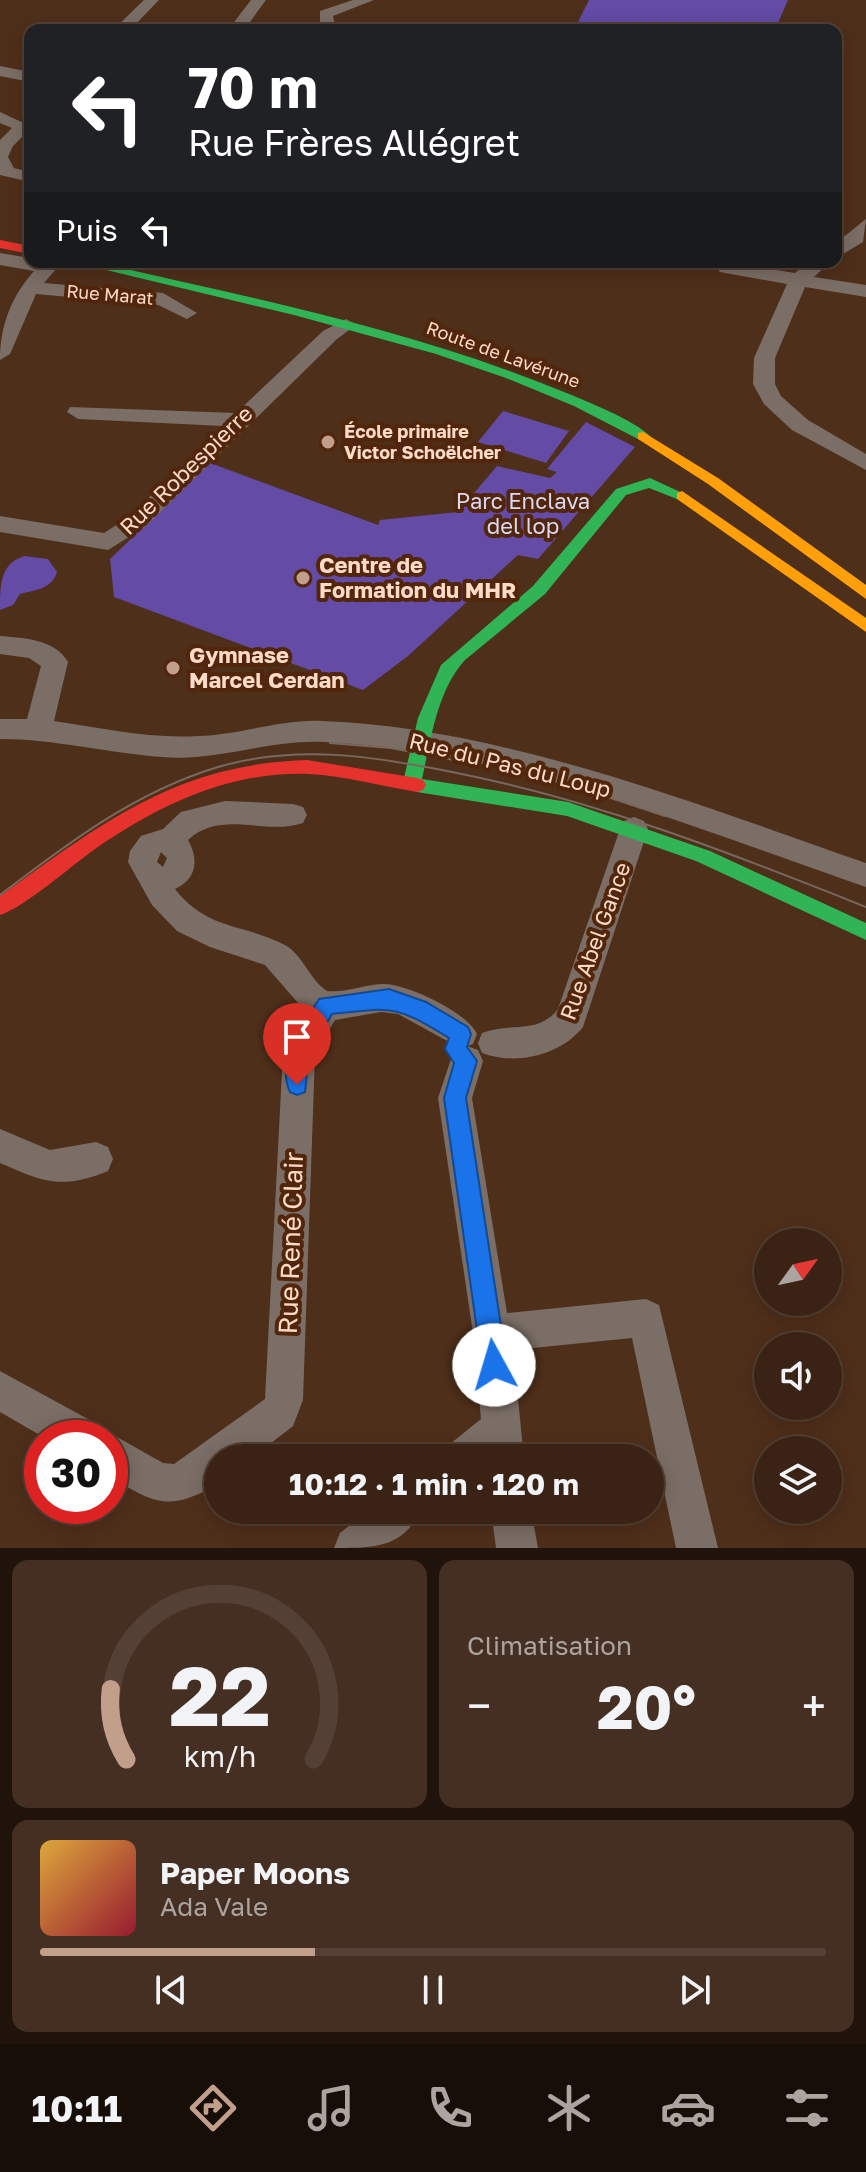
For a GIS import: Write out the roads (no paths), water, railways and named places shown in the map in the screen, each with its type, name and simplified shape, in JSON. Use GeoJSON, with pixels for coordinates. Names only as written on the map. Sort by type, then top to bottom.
{"type":"FeatureCollection","features":[{"type":"Feature","properties":{"kind":"street"},"geometry":{"type":"LineString","coordinates":[[127,24],[152,0]]}},
{"type":"Feature","properties":{"kind":"street"},"geometry":{"type":"LineString","coordinates":[[241,24],[259,0]]}},
{"type":"Feature","properties":{"kind":"street"},"geometry":{"type":"LineString","coordinates":[[327,24],[325,14],[367,0]]}},
{"type":"Feature","properties":{"kind":"street"},"geometry":{"type":"LineString","coordinates":[[0,71],[24,76]]}},
{"type":"Feature","properties":{"kind":"street"},"geometry":{"type":"LineString","coordinates":[[0,117],[20,125],[20,131],[5,144],[0,158],[7,172],[24,176]]}},
{"type":"Feature","properties":{"kind":"street"},"geometry":{"type":"LineString","coordinates":[[842,248],[856,238],[866,225]]}},
{"type":"Feature","properties":{"kind":"street"},"geometry":{"type":"LineString","coordinates":[[0,244],[24,249]]}},
{"type":"Feature","properties":{"kind":"street"},"geometry":{"type":"LineString","coordinates":[[0,259],[24,261]]}},
{"type":"Feature","properties":{"kind":"street"},"geometry":{"type":"LineString","coordinates":[[0,354],[29,288],[46,268]]}},
{"type":"Feature","properties":{"kind":"street","name":"Route de Lavérune"},"geometry":{"type":"LineString","coordinates":[[118,268],[431,349],[610,417],[713,481],[866,593]]}},
{"type":"Feature","properties":{"kind":"street"},"geometry":{"type":"LineString","coordinates":[[727,268],[866,291]]}},
{"type":"Feature","properties":{"kind":"street"},"geometry":{"type":"LineString","coordinates":[[813,268],[798,282],[787,299],[762,366],[768,395],[781,411],[866,463]]}},
{"type":"Feature","properties":{"kind":"street","name":"Rue Marat"},"geometry":{"type":"LineString","coordinates":[[29,288],[163,299],[187,313]]}},
{"type":"Feature","properties":{"kind":"street","name":"Rue Robespierre"},"geometry":{"type":"LineString","coordinates":[[0,524],[108,542],[137,522],[238,420],[330,335],[346,325]]}},
{"type":"Feature","properties":{"kind":"street"},"geometry":{"type":"LineString","coordinates":[[78,412],[238,420]]}},
{"type":"Feature","properties":{"kind":"street"},"geometry":{"type":"LineString","coordinates":[[412,782],[421,742],[447,669],[539,590],[609,504],[621,492],[637,486],[650,483],[677,493],[866,626]]}},
{"type":"Feature","properties":{"kind":"street"},"geometry":{"type":"LineString","coordinates":[[0,645],[35,649],[55,662],[38,729]]}},
{"type":"Feature","properties":{"kind":"street","name":"Rue du Pas du Loup"},"geometry":{"type":"LineString","coordinates":[[0,729],[38,729],[163,747],[201,747],[255,736],[322,731],[421,742],[501,758],[666,805],[866,875]]}},
{"type":"Feature","properties":{"kind":"street","name":"Rue du Pas du Loup"},"geometry":{"type":"LineString","coordinates":[[0,907],[115,825],[178,791],[235,773],[306,767],[568,809],[634,829],[703,856],[866,932]]}},
{"type":"Feature","properties":{"kind":"street"},"geometry":{"type":"LineString","coordinates":[[293,815],[227,812],[198,818],[174,833],[169,843],[154,844],[143,854],[141,866],[155,878],[159,889],[185,924],[275,955],[286,963],[302,990],[326,1006],[389,998],[418,1008],[474,1046],[458,1078],[455,1098],[492,1333],[502,1443]]}},
{"type":"Feature","properties":{"kind":"street","name":"Rue Abel Gance"},"geometry":{"type":"LineString","coordinates":[[474,1046],[544,1041],[562,1032],[572,1017],[634,829]]}},
{"type":"Feature","properties":{"kind":"street","name":"Rue René Clair"},"geometry":{"type":"LineString","coordinates":[[238,1444],[279,1412],[284,1400],[299,1052],[326,1006]]}},
{"type":"Feature","properties":{"kind":"street"},"geometry":{"type":"LineString","coordinates":[[0,1146],[50,1167],[96,1159]]}},
{"type":"Feature","properties":{"kind":"street"},"geometry":{"type":"LineString","coordinates":[[492,1333],[646,1318],[697,1548]]}},
{"type":"Feature","properties":{"kind":"street"},"geometry":{"type":"LineString","coordinates":[[0,1390],[52,1420]]}},
{"type":"Feature","properties":{"kind":"street","name":"Rue René Clair"},"geometry":{"type":"LineString","coordinates":[[128,1463],[167,1486],[180,1485],[204,1469]]}},
{"type":"Feature","properties":{"kind":"street"},"geometry":{"type":"LineString","coordinates":[[355,1548],[384,1524]]}},
{"type":"Feature","properties":{"kind":"street"},"geometry":{"type":"LineString","coordinates":[[513,1524],[517,1548]]}},
{"type":"Feature","properties":{"kind":"tram line"},"geometry":{"type":"LineString","coordinates":[[330,743],[391,748],[480,765]]}},
{"type":"Feature","properties":{"kind":"tram line"},"geometry":{"type":"LineString","coordinates":[[0,895],[77,838],[158,790],[218,767],[247,760],[306,754],[393,761],[558,797],[713,848],[866,907]]}},
{"type":"Feature","properties":{"kind":"tram line"},"geometry":{"type":"LineString","coordinates":[[608,797],[665,816]]}},
{"type":"Feature","properties":{"kind":"place","name":"École primaire Victor Schoëlcher"},"geometry":{"type":"Point","coordinates":[328,442]}},
{"type":"Feature","properties":{"kind":"place","name":"Centre de Formation du MHR"},"geometry":{"type":"Point","coordinates":[303,578]}},
{"type":"Feature","properties":{"kind":"place","name":"Gymnase Marcel Cerdan"},"geometry":{"type":"Point","coordinates":[173,668]}},
{"type":"Feature","properties":{"kind":"park label","name":"Parc Enclava del lop"},"geometry":{"type":"Point","coordinates":[523,514]}}]}
